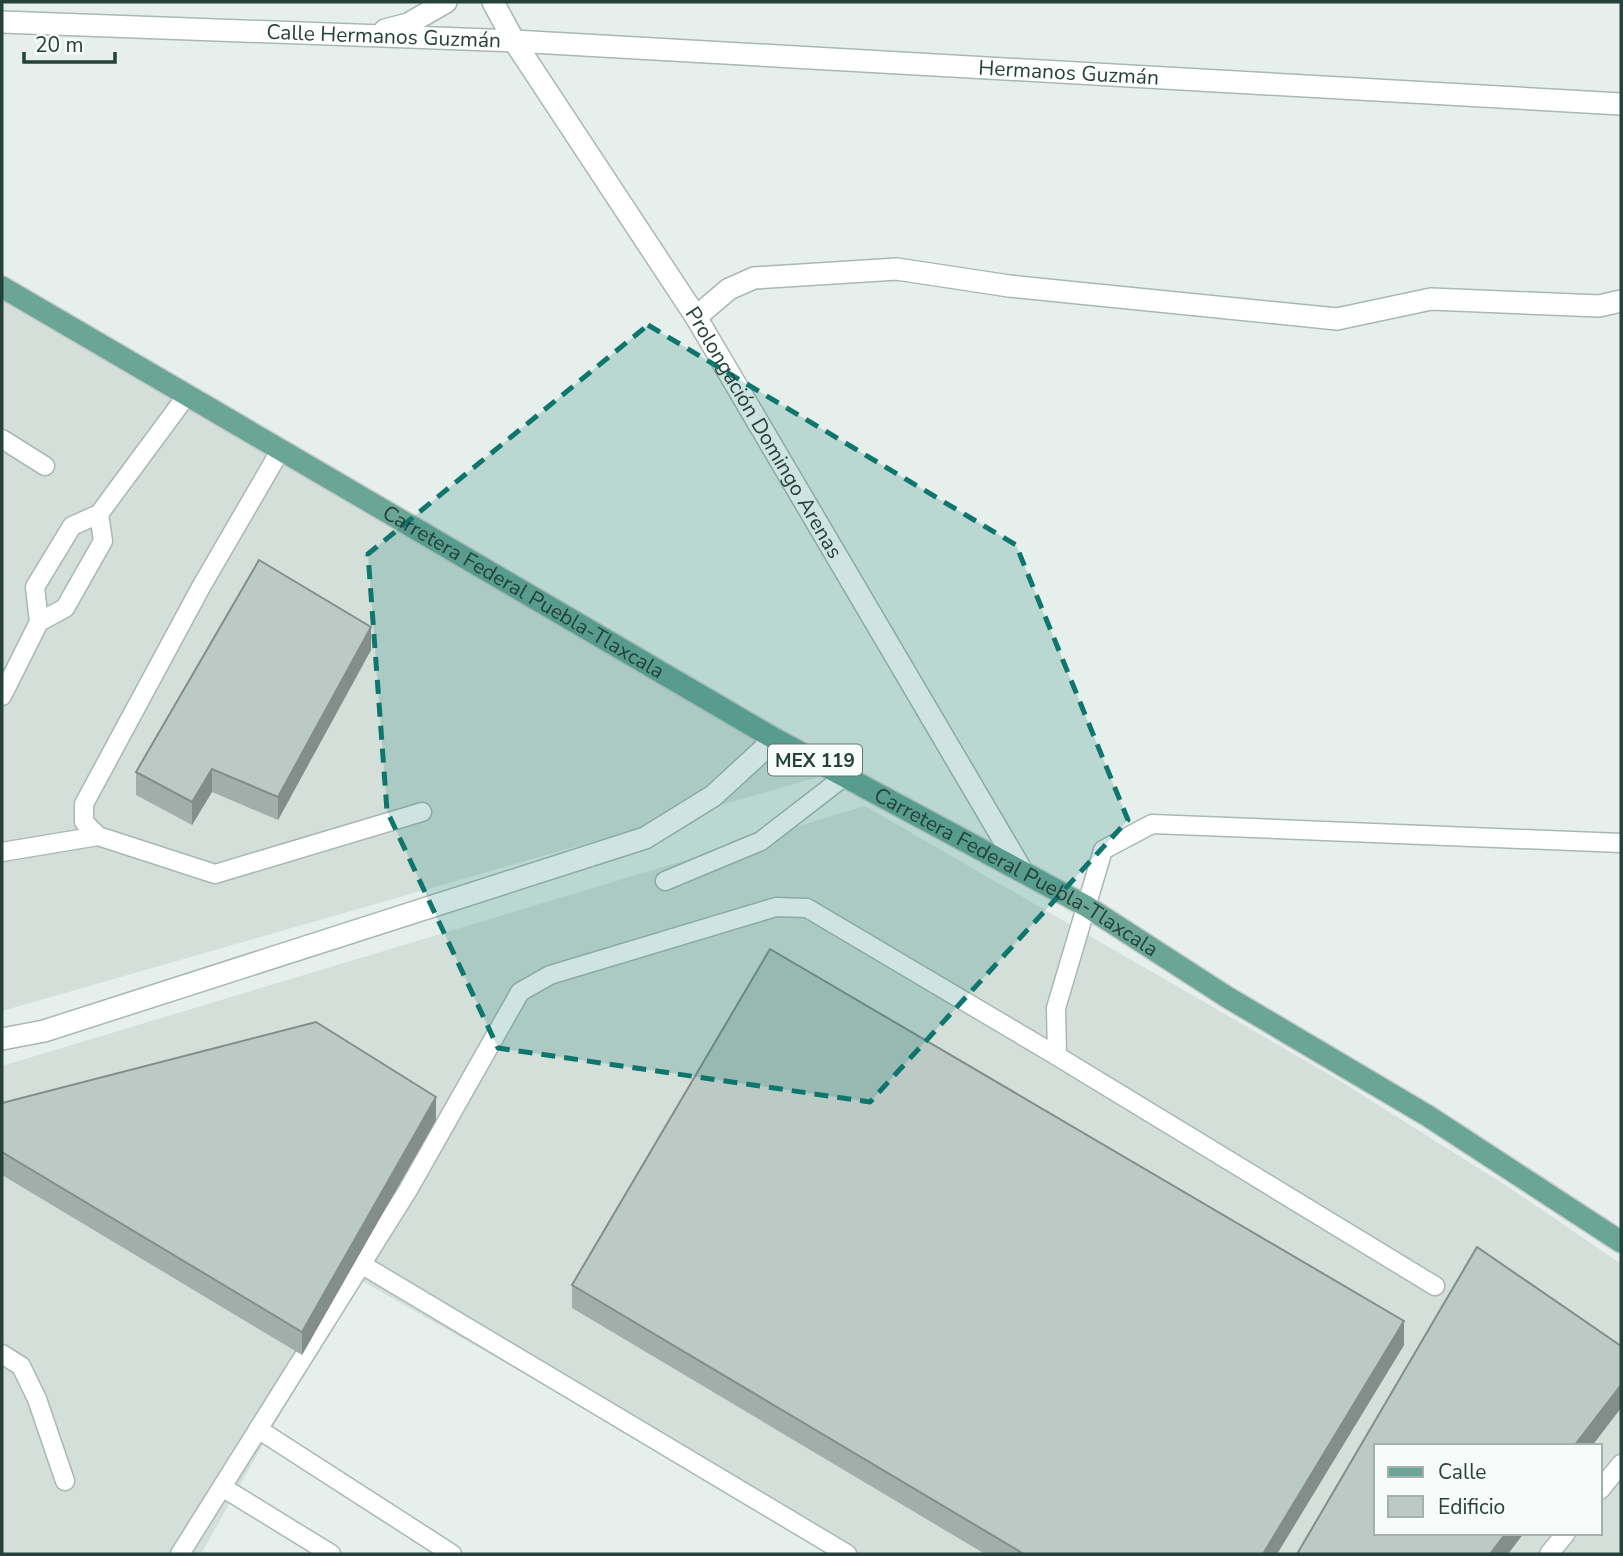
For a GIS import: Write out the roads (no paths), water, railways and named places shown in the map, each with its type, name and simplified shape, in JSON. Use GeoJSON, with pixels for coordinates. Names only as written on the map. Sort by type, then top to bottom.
{"type":"FeatureCollection","features":[{"type":"Feature","properties":{"kind":"main road","name":"Carretera Federal Puebla-Tlaxcala"},"geometry":{"type":"LineString","coordinates":[[2,287],[775,738],[1086,906],[1227,997],[1428,1115],[1621,1242]]}},
{"type":"Feature","properties":{"kind":"street"},"geometry":{"type":"LineString","coordinates":[[366,35],[408,24],[446,2]]}},
{"type":"Feature","properties":{"kind":"street","name":"Prolongación Domingo Arenas"},"geometry":{"type":"LineString","coordinates":[[493,2],[514,41],[696,317],[1022,871]]}},
{"type":"Feature","properties":{"kind":"street","name":"Calle Hermanos Guzmán"},"geometry":{"type":"LineString","coordinates":[[2,22],[514,41]]}},
{"type":"Feature","properties":{"kind":"street","name":"Hermanos Guzmán"},"geometry":{"type":"LineString","coordinates":[[514,41],[1621,104]]}},
{"type":"Feature","properties":{"kind":"street"},"geometry":{"type":"LineString","coordinates":[[696,317],[729,289],[754,278],[897,269],[1023,288],[1337,319],[1431,299],[1599,306],[1621,301]]}},
{"type":"Feature","properties":{"kind":"street"},"geometry":{"type":"LineString","coordinates":[[2,1039],[44,1031],[645,838],[713,796],[775,738]]}},
{"type":"Feature","properties":{"kind":"lane"},"geometry":{"type":"LineString","coordinates":[[39,622],[35,587],[72,526],[99,514],[187,395]]}},
{"type":"Feature","properties":{"kind":"lane"},"geometry":{"type":"LineString","coordinates":[[2,439],[45,466]]}},
{"type":"Feature","properties":{"kind":"lane"},"geometry":{"type":"LineString","coordinates":[[280,451],[201,587],[84,804],[84,822],[98,836],[215,874],[422,811]]}},
{"type":"Feature","properties":{"kind":"lane"},"geometry":{"type":"LineString","coordinates":[[2,696],[7,674],[39,622],[65,608],[103,541],[99,514]]}},
{"type":"Feature","properties":{"kind":"lane"},"geometry":{"type":"LineString","coordinates":[[665,881],[761,841],[845,776]]}},
{"type":"Feature","properties":{"kind":"lane"},"geometry":{"type":"LineString","coordinates":[[1057,1056],[1056,1008],[1103,850],[1152,824],[1621,843]]}},
{"type":"Feature","properties":{"kind":"lane"},"geometry":{"type":"LineString","coordinates":[[2,852],[98,836]]}},
{"type":"Feature","properties":{"kind":"lane"},"geometry":{"type":"LineString","coordinates":[[180,1554],[408,1190],[520,992],[550,975],[776,907],[807,908],[1057,1056],[1435,1286]]}},
{"type":"Feature","properties":{"kind":"lane"},"geometry":{"type":"LineString","coordinates":[[361,1264],[847,1554]]}},
{"type":"Feature","properties":{"kind":"lane"},"geometry":{"type":"LineString","coordinates":[[2,1354],[21,1366],[37,1399],[65,1481]]}},
{"type":"Feature","properties":{"kind":"lane"},"geometry":{"type":"LineString","coordinates":[[258,1430],[452,1554]]}},
{"type":"Feature","properties":{"kind":"lane"},"geometry":{"type":"LineString","coordinates":[[1602,1488],[1621,1464]]}},
{"type":"Feature","properties":{"kind":"lane"},"geometry":{"type":"LineString","coordinates":[[222,1487],[331,1554]]}},
{"type":"Feature","properties":{"kind":"lane"},"geometry":{"type":"LineString","coordinates":[[1549,1554],[1564,1535]]}}]}
